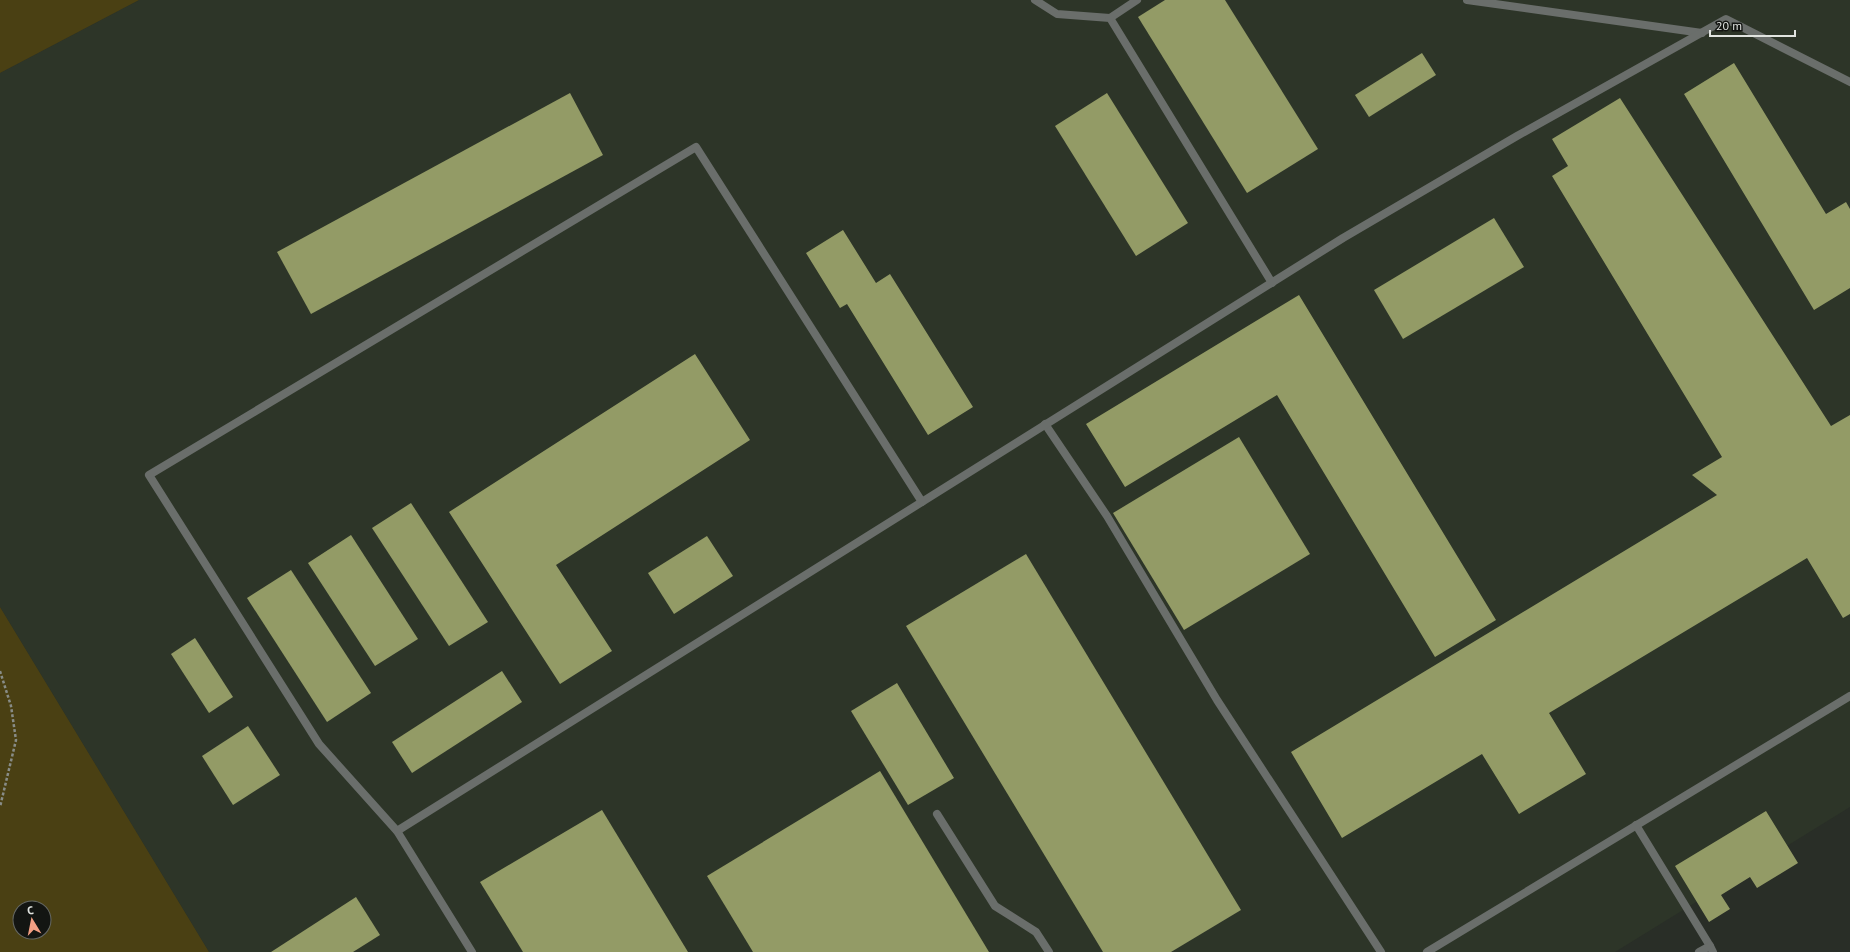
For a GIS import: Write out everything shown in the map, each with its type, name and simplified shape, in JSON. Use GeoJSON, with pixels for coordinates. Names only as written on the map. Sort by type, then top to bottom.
{"type":"FeatureCollection","features":[{"type":"Feature","properties":{"kind":"street"},"geometry":{"type":"LineString","coordinates":[[1035,0],[1057,14],[1110,18],[1137,0]]}},
{"type":"Feature","properties":{"kind":"street"},"geometry":{"type":"LineString","coordinates":[[1467,0],[1702,33]]}},
{"type":"Feature","properties":{"kind":"street"},"geometry":{"type":"LineString","coordinates":[[1110,18],[1272,283]]}},
{"type":"Feature","properties":{"kind":"street"},"geometry":{"type":"LineString","coordinates":[[397,831],[1349,234],[1517,136],[1726,19],[1850,82]]}},
{"type":"Feature","properties":{"kind":"street"},"geometry":{"type":"LineString","coordinates":[[472,952],[397,831],[319,744],[148,475],[696,147],[922,502]]}},
{"type":"Feature","properties":{"kind":"street"},"geometry":{"type":"LineString","coordinates":[[1045,424],[1107,516],[1217,700],[1381,952]]}},
{"type":"Feature","properties":{"kind":"street"},"geometry":{"type":"LineString","coordinates":[[1427,952],[1850,696]]}},
{"type":"Feature","properties":{"kind":"street"},"geometry":{"type":"LineString","coordinates":[[937,814],[995,906],[1036,932],[1048,952]]}},
{"type":"Feature","properties":{"kind":"street"},"geometry":{"type":"LineString","coordinates":[[1636,825],[1712,949],[1699,952]]}},
{"type":"Feature","properties":{"kind":"path"},"geometry":{"type":"LineString","coordinates":[[0,671],[10,706],[16,740],[0,807]]}},
{"type":"Feature","properties":{"kind":"shaded area"},"geometry":{"type":"Polygon","coordinates":[[[0,0],[139,0],[0,73],[0,0]]]}},
{"type":"Feature","properties":{"kind":"shaded area"},"geometry":{"type":"Polygon","coordinates":[[[139,0],[1850,0],[1850,807],[1615,952],[209,952],[0,607],[0,73],[139,0]]]}},
{"type":"Feature","properties":{"kind":"shaded area"},"geometry":{"type":"Polygon","coordinates":[[[0,607],[209,952],[0,952],[0,607]]]}},
{"type":"Feature","properties":{"kind":"building"},"geometry":{"type":"Polygon","coordinates":[[[1165,0],[1225,0],[1318,149],[1247,193],[1138,17],[1165,0]]]}},
{"type":"Feature","properties":{"kind":"building"},"geometry":{"type":"Polygon","coordinates":[[[1422,53],[1436,75],[1369,117],[1355,95],[1422,53]]]}},
{"type":"Feature","properties":{"kind":"building"},"geometry":{"type":"Polygon","coordinates":[[[1734,63],[1826,214],[1846,202],[1850,209],[1850,288],[1814,310],[1684,94],[1734,63]]]}},
{"type":"Feature","properties":{"kind":"building"},"geometry":{"type":"Polygon","coordinates":[[[570,93],[603,155],[311,314],[277,252],[570,93]]]}},
{"type":"Feature","properties":{"kind":"building"},"geometry":{"type":"Polygon","coordinates":[[[1107,93],[1188,223],[1136,256],[1055,126],[1107,93]]]}},
{"type":"Feature","properties":{"kind":"building"},"geometry":{"type":"Polygon","coordinates":[[[1620,98],[1831,426],[1850,415],[1850,614],[1843,618],[1807,558],[1549,713],[1586,774],[1519,814],[1482,754],[1342,838],[1291,752],[1717,495],[1692,475],[1722,457],[1552,176],[1568,166],[1552,139],[1620,98]]]}},
{"type":"Feature","properties":{"kind":"building"},"geometry":{"type":"Polygon","coordinates":[[[1494,218],[1524,267],[1403,339],[1374,290],[1494,218]]]}},
{"type":"Feature","properties":{"kind":"building"},"geometry":{"type":"Polygon","coordinates":[[[843,230],[876,283],[890,274],[973,407],[928,435],[847,304],[840,308],[806,253],[843,230]]]}},
{"type":"Feature","properties":{"kind":"building"},"geometry":{"type":"Polygon","coordinates":[[[1299,295],[1496,620],[1435,657],[1277,395],[1125,487],[1086,424],[1299,295]]]}},
{"type":"Feature","properties":{"kind":"building"},"geometry":{"type":"Polygon","coordinates":[[[695,354],[750,440],[556,565],[612,651],[560,684],[449,512],[695,354]]]}},
{"type":"Feature","properties":{"kind":"building"},"geometry":{"type":"Polygon","coordinates":[[[1239,437],[1310,554],[1184,630],[1113,513],[1239,437]]]}},
{"type":"Feature","properties":{"kind":"building"},"geometry":{"type":"Polygon","coordinates":[[[411,503],[488,622],[449,646],[372,528],[411,503]]]}},
{"type":"Feature","properties":{"kind":"building"},"geometry":{"type":"Polygon","coordinates":[[[351,535],[418,639],[375,666],[308,563],[351,535]]]}},
{"type":"Feature","properties":{"kind":"building"},"geometry":{"type":"Polygon","coordinates":[[[707,536],[733,576],[674,614],[648,573],[707,536]]]}},
{"type":"Feature","properties":{"kind":"building"},"geometry":{"type":"Polygon","coordinates":[[[1026,554],[1241,910],[1171,952],[1103,952],[906,626],[1026,554]]]}},
{"type":"Feature","properties":{"kind":"building"},"geometry":{"type":"Polygon","coordinates":[[[291,570],[371,693],[327,722],[247,598],[291,570]]]}},
{"type":"Feature","properties":{"kind":"building"},"geometry":{"type":"Polygon","coordinates":[[[195,638],[233,697],[209,713],[171,654],[195,638]]]}},
{"type":"Feature","properties":{"kind":"building"},"geometry":{"type":"Polygon","coordinates":[[[502,671],[522,702],[412,773],[392,742],[502,671]]]}},
{"type":"Feature","properties":{"kind":"building"},"geometry":{"type":"Polygon","coordinates":[[[897,683],[954,778],[908,805],[851,711],[897,683]]]}},
{"type":"Feature","properties":{"kind":"building"},"geometry":{"type":"Polygon","coordinates":[[[248,726],[280,775],[233,805],[202,756],[248,726]]]}},
{"type":"Feature","properties":{"kind":"building"},"geometry":{"type":"Polygon","coordinates":[[[880,771],[989,952],[753,952],[707,876],[880,771]]]}},
{"type":"Feature","properties":{"kind":"building"},"geometry":{"type":"Polygon","coordinates":[[[602,810],[688,952],[523,952],[480,882],[602,810]]]}},
{"type":"Feature","properties":{"kind":"building"},"geometry":{"type":"Polygon","coordinates":[[[1766,811],[1798,863],[1757,888],[1750,877],[1721,895],[1730,909],[1709,922],[1675,866],[1766,811]]]}},
{"type":"Feature","properties":{"kind":"building"},"geometry":{"type":"Polygon","coordinates":[[[356,897],[380,935],[353,952],[271,952],[356,897]]]}}]}
